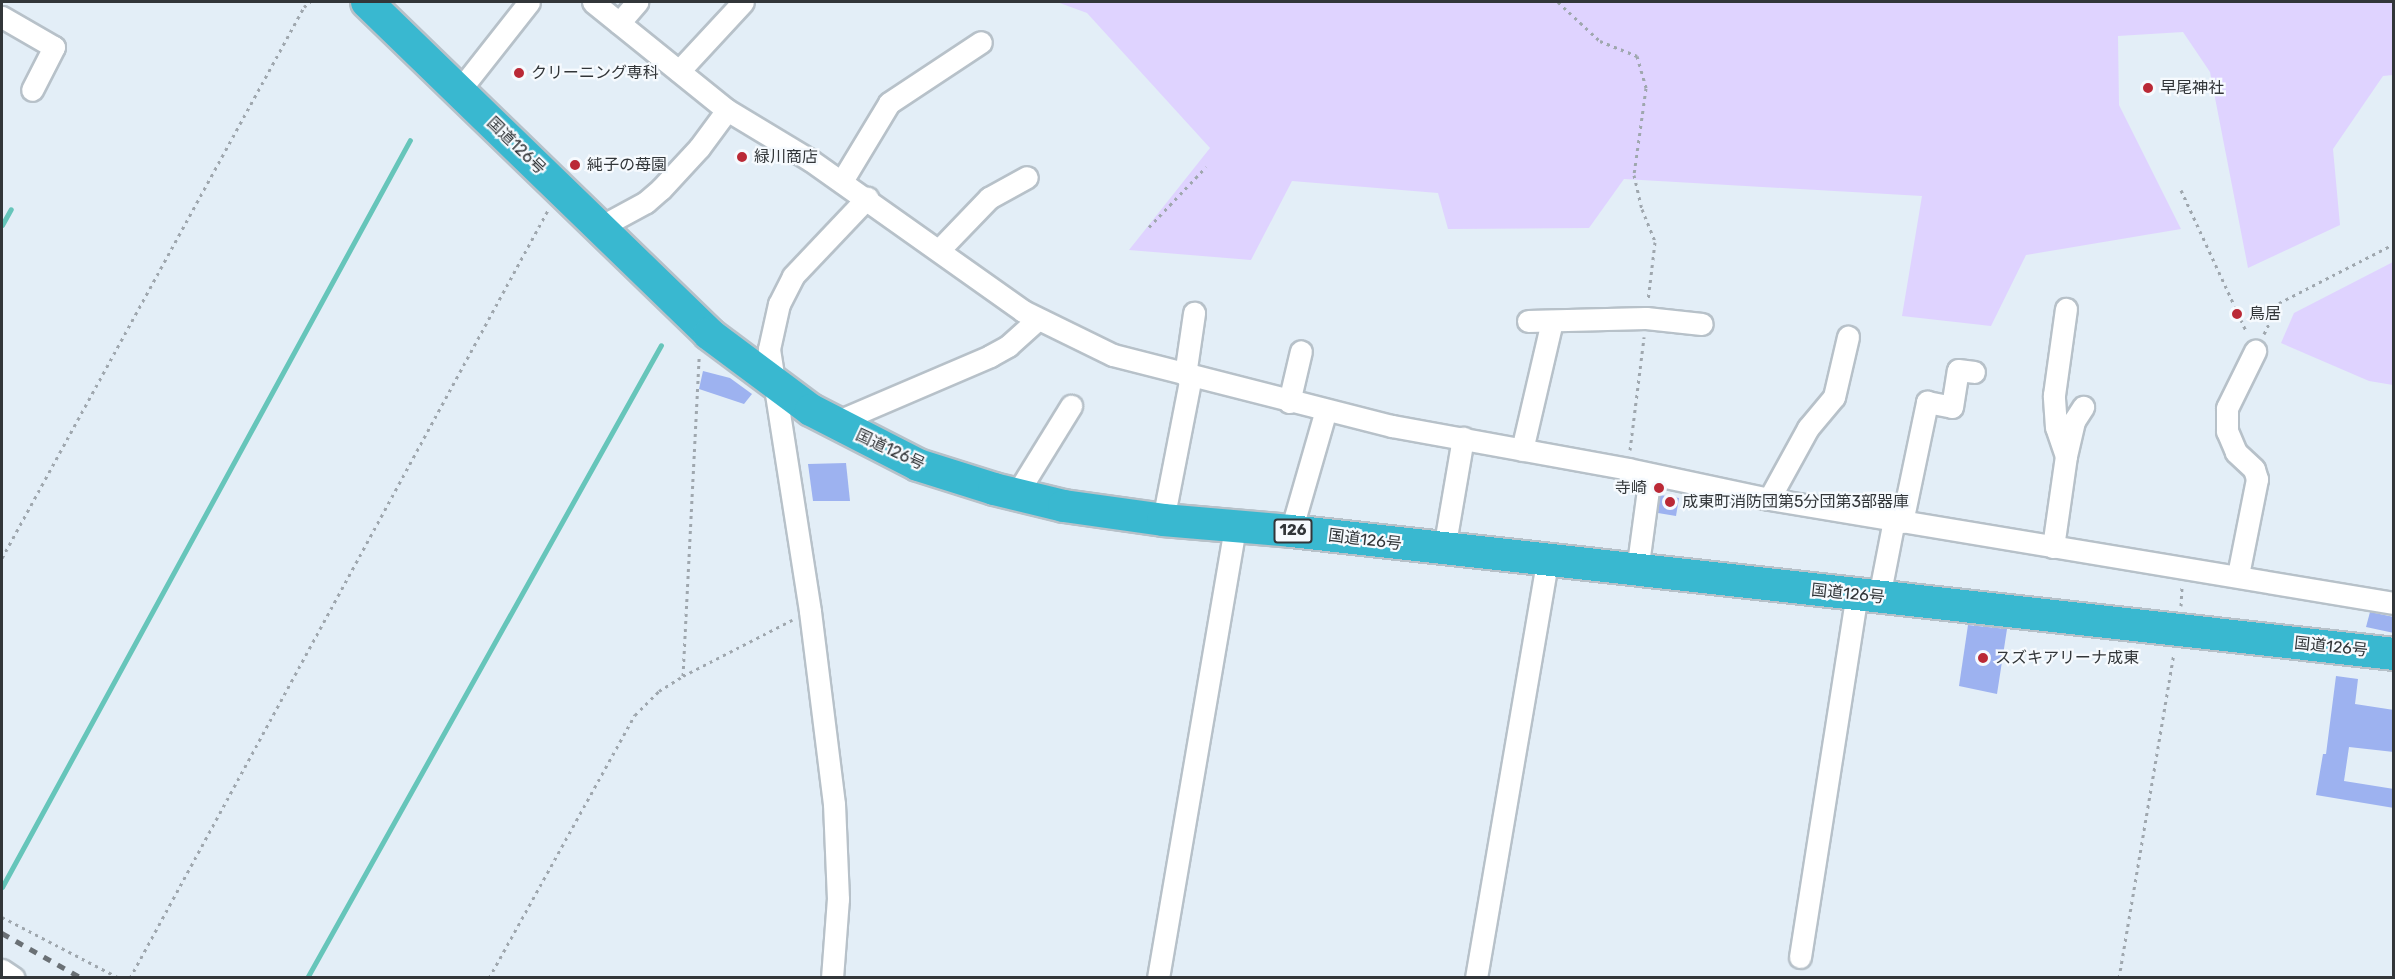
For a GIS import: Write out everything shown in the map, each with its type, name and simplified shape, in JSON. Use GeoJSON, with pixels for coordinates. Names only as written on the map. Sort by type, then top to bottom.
{"type":"FeatureCollection","features":[{"type":"Feature","properties":{"kind":"highway","name":"国道126号"},"geometry":{"type":"LineString","coordinates":[[367,2],[709,334],[774,383],[834,423],[918,465],[1016,495],[1064,506],[1163,520],[1292,531],[1547,562],[2394,654]]}},
{"type":"Feature","properties":{"kind":"street"},"geometry":{"type":"LineString","coordinates":[[459,91],[529,2]]}},
{"type":"Feature","properties":{"kind":"street"},"geometry":{"type":"LineString","coordinates":[[593,2],[727,110],[842,181],[1038,319],[1113,355],[1289,402],[1769,499],[2053,547],[2238,575],[2394,603]]}},
{"type":"Feature","properties":{"kind":"street"},"geometry":{"type":"LineString","coordinates":[[619,23],[637,2]]}},
{"type":"Feature","properties":{"kind":"street"},"geometry":{"type":"LineString","coordinates":[[679,71],[743,2]]}},
{"type":"Feature","properties":{"kind":"street"},"geometry":{"type":"LineString","coordinates":[[2,17],[54,47],[32,90]]}},
{"type":"Feature","properties":{"kind":"street"},"geometry":{"type":"LineString","coordinates":[[842,181],[889,103],[981,42]]}},
{"type":"Feature","properties":{"kind":"street"},"geometry":{"type":"LineString","coordinates":[[600,227],[646,202],[661,189],[699,148],[727,110]]}},
{"type":"Feature","properties":{"kind":"street"},"geometry":{"type":"LineString","coordinates":[[939,250],[989,198],[1027,177]]}},
{"type":"Feature","properties":{"kind":"street"},"geometry":{"type":"LineString","coordinates":[[832,978],[838,899],[834,804],[810,611],[769,349],[779,304],[793,276],[867,198]]}},
{"type":"Feature","properties":{"kind":"street"},"geometry":{"type":"LineString","coordinates":[[2066,309],[2054,396],[2056,427],[2066,456]]}},
{"type":"Feature","properties":{"kind":"street"},"geometry":{"type":"LineString","coordinates":[[1163,520],[1188,376],[1194,313]]}},
{"type":"Feature","properties":{"kind":"street"},"geometry":{"type":"LineString","coordinates":[[1528,321],[1646,318],[1702,324]]}},
{"type":"Feature","properties":{"kind":"street"},"geometry":{"type":"LineString","coordinates":[[834,423],[990,356],[1008,346],[1038,319]]}},
{"type":"Feature","properties":{"kind":"street"},"geometry":{"type":"LineString","coordinates":[[1522,450],[1552,321]]}},
{"type":"Feature","properties":{"kind":"street"},"geometry":{"type":"LineString","coordinates":[[1769,499],[1808,428],[1834,397],[1848,338]]}},
{"type":"Feature","properties":{"kind":"street"},"geometry":{"type":"LineString","coordinates":[[1289,402],[1300,351]]}},
{"type":"Feature","properties":{"kind":"street"},"geometry":{"type":"LineString","coordinates":[[2238,575],[2257,479],[2254,469],[2236,452],[2226,431],[2227,408],[2255,351]]}},
{"type":"Feature","properties":{"kind":"street"},"geometry":{"type":"LineString","coordinates":[[1800,957],[1868,596],[1898,521],[1927,402],[1952,407],[1958,370],[1974,372]]}},
{"type":"Feature","properties":{"kind":"street"},"geometry":{"type":"LineString","coordinates":[[1016,495],[1071,406]]}},
{"type":"Feature","properties":{"kind":"street"},"geometry":{"type":"LineString","coordinates":[[2053,547],[2066,456],[2074,421],[2083,407]]}},
{"type":"Feature","properties":{"kind":"street"},"geometry":{"type":"LineString","coordinates":[[1292,531],[1326,410]]}},
{"type":"Feature","properties":{"kind":"street"},"geometry":{"type":"LineString","coordinates":[[1444,549],[1463,438]]}},
{"type":"Feature","properties":{"kind":"street"},"geometry":{"type":"LineString","coordinates":[[1637,571],[1650,475]]}},
{"type":"Feature","properties":{"kind":"street"},"geometry":{"type":"LineString","coordinates":[[1158,978],[1235,526]]}},
{"type":"Feature","properties":{"kind":"street"},"geometry":{"type":"LineString","coordinates":[[1476,978],[1547,562]]}},
{"type":"Feature","properties":{"kind":"street"},"geometry":{"type":"LineString","coordinates":[[2,970],[14,978]]}},
{"type":"Feature","properties":{"kind":"path"},"geometry":{"type":"LineString","coordinates":[[2,558],[304,8],[310,2]]}},
{"type":"Feature","properties":{"kind":"path"},"geometry":{"type":"LineString","coordinates":[[1558,2],[1600,40],[1637,56],[1646,88],[1634,175],[1642,209],[1655,242],[1628,469]]}},
{"type":"Feature","properties":{"kind":"path"},"geometry":{"type":"LineString","coordinates":[[1149,227],[1206,167]]}},
{"type":"Feature","properties":{"kind":"path"},"geometry":{"type":"LineString","coordinates":[[130,978],[560,188]]}},
{"type":"Feature","properties":{"kind":"path"},"geometry":{"type":"LineString","coordinates":[[2181,190],[2255,351]]}},
{"type":"Feature","properties":{"kind":"path"},"geometry":{"type":"LineString","coordinates":[[2255,351],[2279,303],[2394,244]]}},
{"type":"Feature","properties":{"kind":"path"},"geometry":{"type":"LineString","coordinates":[[683,676],[699,346],[709,334]]}},
{"type":"Feature","properties":{"kind":"path"},"geometry":{"type":"LineString","coordinates":[[2119,978],[2178,630],[2184,568]]}},
{"type":"Feature","properties":{"kind":"path"},"geometry":{"type":"LineString","coordinates":[[489,978],[635,714],[659,691],[683,676],[810,611]]}},
{"type":"Feature","properties":{"kind":"path"},"geometry":{"type":"LineString","coordinates":[[2,917],[119,978]]}},
{"type":"Feature","properties":{"kind":"shaded area"},"geometry":{"type":"Polygon","coordinates":[[[1057,2],[2393,2],[2393,75],[2383,76],[2333,149],[2340,225],[2248,268],[2210,72],[2183,32],[2118,36],[2119,105],[2181,229],[2026,255],[1991,326],[1902,316],[1922,196],[1624,179],[1589,228],[1448,229],[1438,193],[1292,181],[1251,260],[1129,250],[1210,148],[1087,13],[1057,2]]]}},
{"type":"Feature","properties":{"kind":"shaded area"},"geometry":{"type":"Polygon","coordinates":[[[2393,262],[2393,385],[2369,381],[2281,343],[2294,313],[2393,262]]]}},
{"type":"Feature","properties":{"kind":"building"},"geometry":{"type":"Polygon","coordinates":[[[703,371],[730,378],[752,394],[744,404],[699,389],[703,371]]]}},
{"type":"Feature","properties":{"kind":"building"},"geometry":{"type":"Polygon","coordinates":[[[846,463],[850,501],[813,501],[808,464],[846,463]]]}},
{"type":"Feature","properties":{"kind":"building"},"geometry":{"type":"Polygon","coordinates":[[[1660,495],[1679,498],[1676,516],[1658,513],[1660,495]]]}},
{"type":"Feature","properties":{"kind":"building"},"geometry":{"type":"Polygon","coordinates":[[[2370,612],[2394,617],[2394,633],[2366,627],[2370,612]]]}},
{"type":"Feature","properties":{"kind":"building","name":"スズキアリーナ成東"},"geometry":{"type":"Polygon","coordinates":[[[1968,625],[2007,629],[1997,694],[1959,686],[1968,625]]]}},
{"type":"Feature","properties":{"kind":"building"},"geometry":{"type":"Polygon","coordinates":[[[2336,676],[2358,679],[2355,704],[2394,710],[2394,752],[2349,747],[2344,781],[2394,789],[2394,808],[2316,795],[2323,754],[2326,754],[2336,676]]]}},
{"type":"Feature","properties":{"kind":"waterway"},"geometry":{"type":"LineString","coordinates":[[2,887],[410,140]]}},
{"type":"Feature","properties":{"kind":"waterway"},"geometry":{"type":"LineString","coordinates":[[2,225],[11,209]]}},
{"type":"Feature","properties":{"kind":"waterway"},"geometry":{"type":"LineString","coordinates":[[307,978],[661,345]]}},
{"type":"Feature","properties":{"kind":"railway"},"geometry":{"type":"LineString","coordinates":[[2,933],[82,978]]}},
{"type":"Feature","properties":{"kind":"place","name":"クリーニング専科"},"geometry":{"type":"Point","coordinates":[519,73]}},
{"type":"Feature","properties":{"kind":"place","name":"早尾神社"},"geometry":{"type":"Point","coordinates":[2148,88]}},
{"type":"Feature","properties":{"kind":"place","name":"緑川商店"},"geometry":{"type":"Point","coordinates":[742,157]}},
{"type":"Feature","properties":{"kind":"place","name":"純子の苺園"},"geometry":{"type":"Point","coordinates":[575,165]}},
{"type":"Feature","properties":{"kind":"place","name":"鳥居"},"geometry":{"type":"Point","coordinates":[2237,314]}},
{"type":"Feature","properties":{"kind":"place","name":"寺崎"},"geometry":{"type":"Point","coordinates":[1659,488]}},
{"type":"Feature","properties":{"kind":"place","name":"成東町消防団第5分団第3部器庫"},"geometry":{"type":"Point","coordinates":[1670,502]}},
{"type":"Feature","properties":{"kind":"place","name":"スズキアリーナ成東"},"geometry":{"type":"Point","coordinates":[1983,658]}}]}
